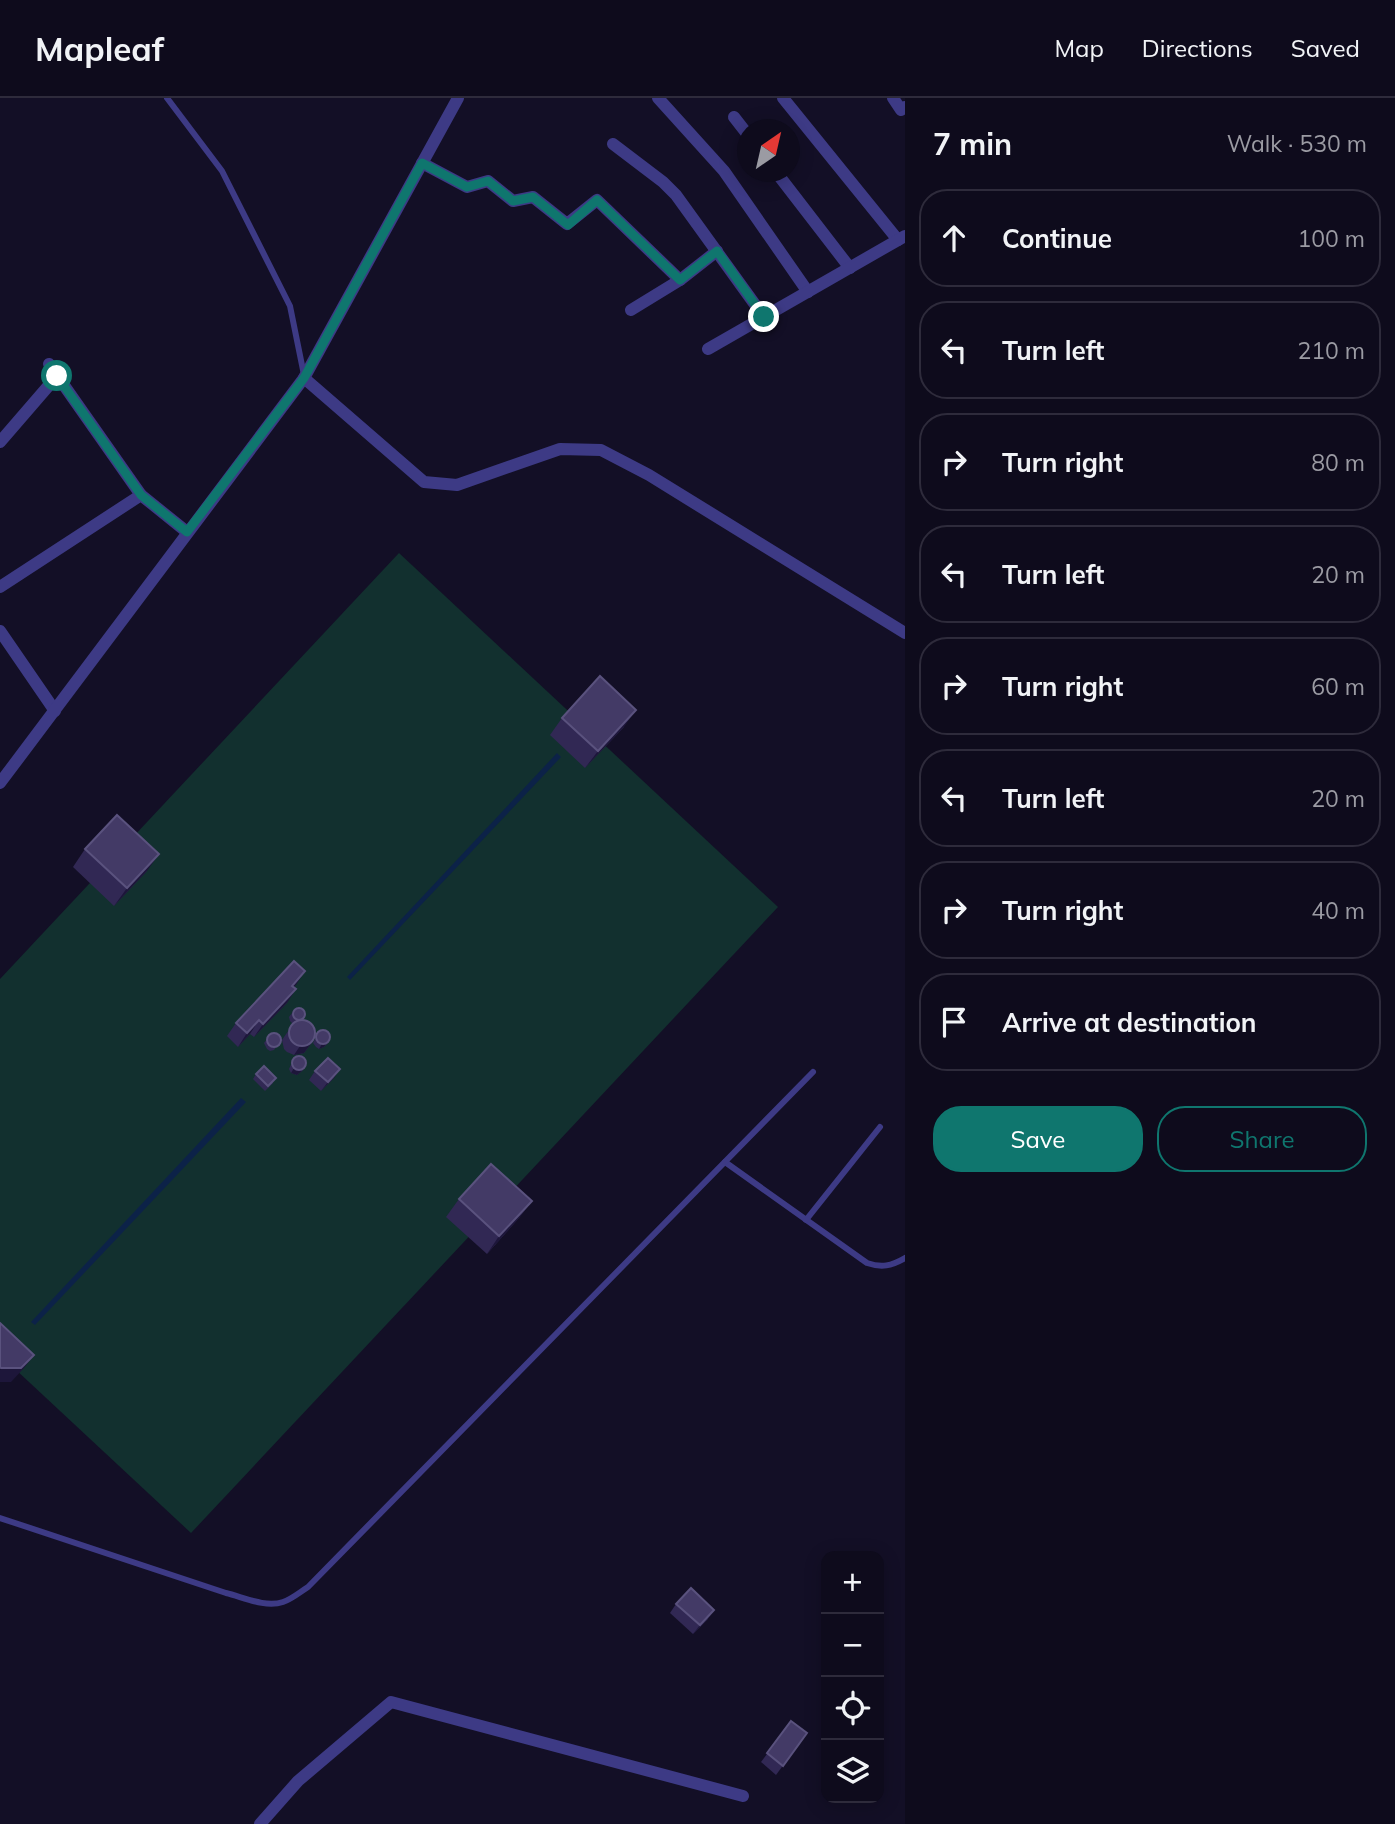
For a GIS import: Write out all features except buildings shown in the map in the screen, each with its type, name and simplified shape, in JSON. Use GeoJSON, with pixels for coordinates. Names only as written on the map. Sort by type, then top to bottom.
{"type":"FeatureCollection","features":[{"type":"Feature","properties":{"kind":"street"},"geometry":{"type":"LineString","coordinates":[[0,783],[304,378],[455,103],[442,98]]}},
{"type":"Feature","properties":{"kind":"street"},"geometry":{"type":"LineString","coordinates":[[658,98],[724,171],[808,292]]}},
{"type":"Feature","properties":{"kind":"street"},"geometry":{"type":"LineString","coordinates":[[708,349],[902,238],[783,98]]}},
{"type":"Feature","properties":{"kind":"street"},"geometry":{"type":"LineString","coordinates":[[893,98],[901,110],[905,107]]}},
{"type":"Feature","properties":{"kind":"street"},"geometry":{"type":"LineString","coordinates":[[734,117],[737,121]]}},
{"type":"Feature","properties":{"kind":"street"},"geometry":{"type":"LineString","coordinates":[[613,144],[670,189],[764,317]]}},
{"type":"Feature","properties":{"kind":"street"},"geometry":{"type":"LineString","coordinates":[[422,163],[467,187],[488,181],[513,201],[533,197],[568,225],[597,200],[680,280]]}},
{"type":"Feature","properties":{"kind":"street"},"geometry":{"type":"LineString","coordinates":[[784,182],[850,268]]}},
{"type":"Feature","properties":{"kind":"street"},"geometry":{"type":"LineString","coordinates":[[631,310],[680,280],[717,251]]}},
{"type":"Feature","properties":{"kind":"street"},"geometry":{"type":"LineString","coordinates":[[49,364],[141,495],[187,532]]}},
{"type":"Feature","properties":{"kind":"street"},"geometry":{"type":"LineString","coordinates":[[0,442],[57,376]]}},
{"type":"Feature","properties":{"kind":"street"},"geometry":{"type":"LineString","coordinates":[[304,378],[424,482],[457,485],[560,449],[601,450],[649,475],[905,633]]}},
{"type":"Feature","properties":{"kind":"street"},"geometry":{"type":"LineString","coordinates":[[0,587],[141,495]]}},
{"type":"Feature","properties":{"kind":"street"},"geometry":{"type":"LineString","coordinates":[[0,631],[55,710]]}},
{"type":"Feature","properties":{"kind":"street"},"geometry":{"type":"LineString","coordinates":[[260,1824],[298,1781],[391,1702],[743,1796]]}},
{"type":"Feature","properties":{"kind":"lane"},"geometry":{"type":"LineString","coordinates":[[167,98],[222,171],[290,306],[304,378]]}},
{"type":"Feature","properties":{"kind":"lane"},"geometry":{"type":"LineString","coordinates":[[0,1518],[261,1603],[271,1604],[292,1598],[308,1587],[813,1072]]}},
{"type":"Feature","properties":{"kind":"lane"},"geometry":{"type":"LineString","coordinates":[[806,1220],[880,1127]]}},
{"type":"Feature","properties":{"kind":"lane"},"geometry":{"type":"LineString","coordinates":[[724,1162],[867,1263],[889,1266],[905,1258]]}},
{"type":"Feature","properties":{"kind":"green space"},"geometry":{"type":"Polygon","coordinates":[[[399,553],[778,907],[191,1533],[0,1355],[0,979],[399,553]]]}},
{"type":"Feature","properties":{"kind":"water"},"geometry":{"type":"Polygon","coordinates":[[[557,753],[561,757],[350,980],[347,977],[557,753]]]}},
{"type":"Feature","properties":{"kind":"water"},"geometry":{"type":"Polygon","coordinates":[[[241,1098],[246,1102],[35,1325],[31,1322],[241,1098]]]}},
{"type":"Feature","properties":{"kind":"route"},"geometry":{"type":"LineString","coordinates":[[57,376],[141,495],[187,532],[304,378],[422,163],[467,187],[488,181],[513,201],[533,197],[568,225],[597,200],[680,280],[717,251],[764,317]]}}]}
